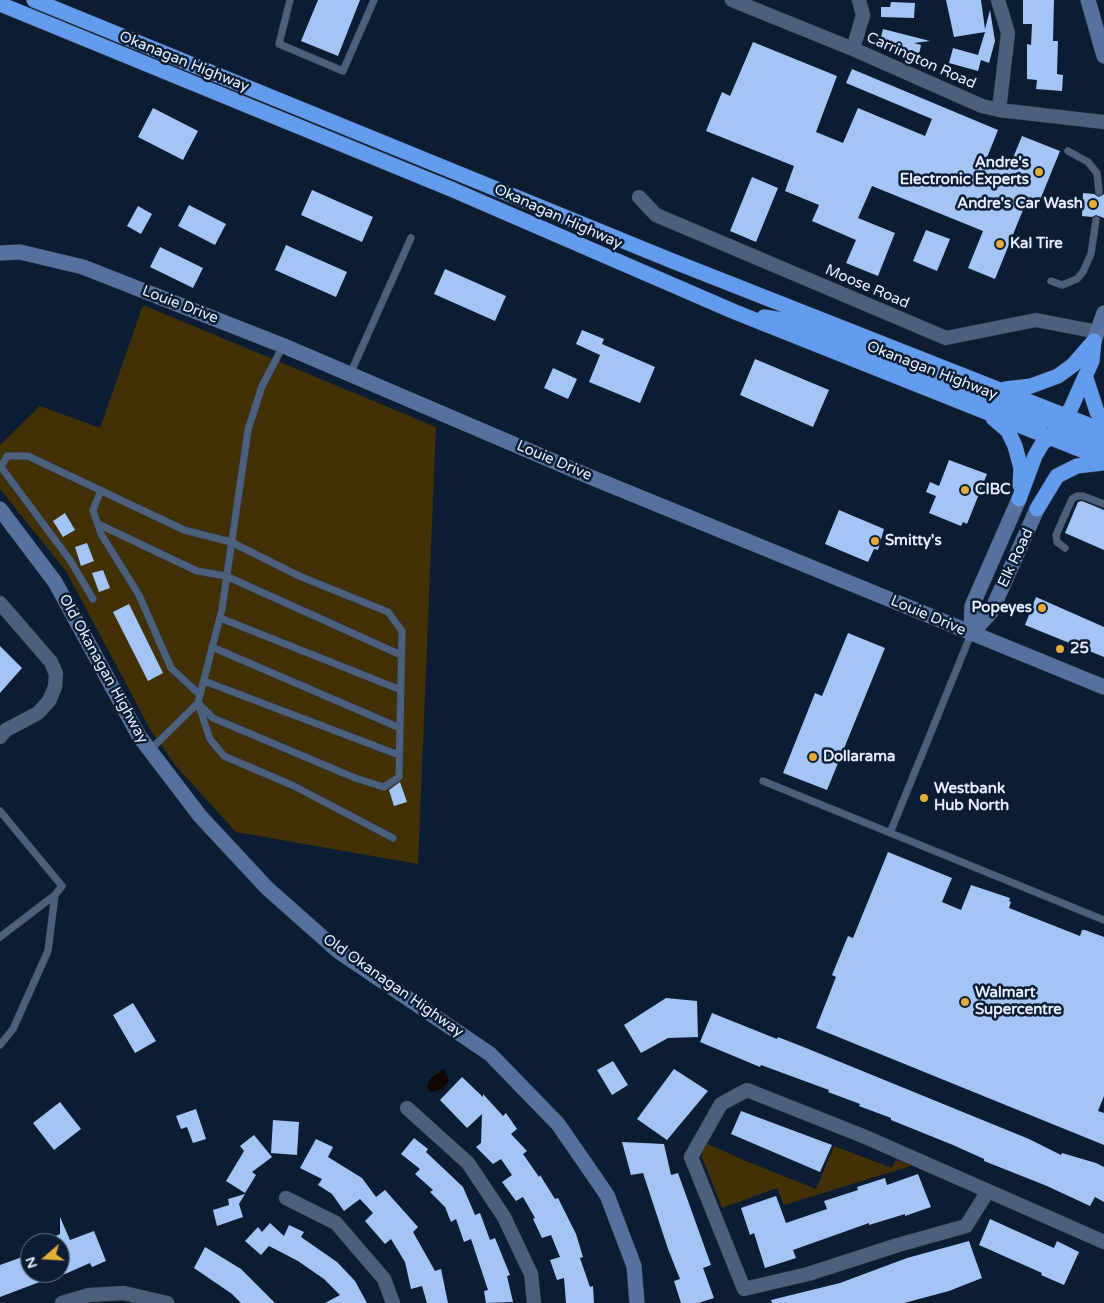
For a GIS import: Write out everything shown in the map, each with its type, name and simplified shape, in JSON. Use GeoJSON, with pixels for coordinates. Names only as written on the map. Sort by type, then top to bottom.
{"type":"FeatureCollection","features":[{"type":"Feature","properties":{"kind":"highway","name":"Okanagan Highway"},"geometry":{"type":"LineString","coordinates":[[34,0],[670,260],[1104,431]]}},
{"type":"Feature","properties":{"kind":"highway","name":"Okanagan Highway"},"geometry":{"type":"LineString","coordinates":[[0,4],[451,189],[735,312],[1050,436],[1104,461]]}},
{"type":"Feature","properties":{"kind":"highway"},"geometry":{"type":"LineString","coordinates":[[735,312],[803,323],[1050,421],[1066,416],[1086,378],[1092,361],[1096,336]]}},
{"type":"Feature","properties":{"kind":"highway"},"geometry":{"type":"LineString","coordinates":[[1003,390],[1031,386],[1058,376],[1073,365],[1096,336]]}},
{"type":"Feature","properties":{"kind":"highway"},"geometry":{"type":"LineString","coordinates":[[1086,378],[1097,412],[1104,421]]}},
{"type":"Feature","properties":{"kind":"highway"},"geometry":{"type":"LineString","coordinates":[[977,407],[1008,431],[1016,446],[1021,468],[1019,499]]}},
{"type":"Feature","properties":{"kind":"highway"},"geometry":{"type":"LineString","coordinates":[[1019,499],[1036,456],[1042,444],[1050,436],[1062,431],[1074,433],[1104,447]]}},
{"type":"Feature","properties":{"kind":"highway"},"geometry":{"type":"LineString","coordinates":[[1037,508],[1057,476],[1077,466],[1104,461]]}},
{"type":"Feature","properties":{"kind":"street","name":"Carrington Road"},"geometry":{"type":"LineString","coordinates":[[732,0],[854,49],[982,106],[999,110],[1104,122]]}},
{"type":"Feature","properties":{"kind":"street"},"geometry":{"type":"LineString","coordinates":[[854,49],[863,16],[859,0]]}},
{"type":"Feature","properties":{"kind":"street"},"geometry":{"type":"LineString","coordinates":[[998,0],[1008,33],[999,110]]}},
{"type":"Feature","properties":{"kind":"street"},"geometry":{"type":"LineString","coordinates":[[1088,0],[1104,56]]}},
{"type":"Feature","properties":{"kind":"street","name":"Moose Road"},"geometry":{"type":"LineString","coordinates":[[639,197],[656,215],[946,338],[1036,320],[1096,336]]}},
{"type":"Feature","properties":{"kind":"street","name":"Louie Drive"},"geometry":{"type":"LineString","coordinates":[[0,252],[20,252],[83,267],[284,346],[588,476],[1104,687]]}},
{"type":"Feature","properties":{"kind":"street"},"geometry":{"type":"LineString","coordinates":[[1096,336],[1104,313]]}},
{"type":"Feature","properties":{"kind":"street","name":"Elk Road"},"geometry":{"type":"LineString","coordinates":[[971,634],[972,606],[1019,499]]}},
{"type":"Feature","properties":{"kind":"street","name":"Elk Road"},"geometry":{"type":"LineString","coordinates":[[971,634],[991,612],[1037,508]]}},
{"type":"Feature","properties":{"kind":"street","name":"Old Okanagan Highway"},"geometry":{"type":"LineString","coordinates":[[0,509],[55,582],[139,736],[200,816],[267,888],[338,951],[490,1054],[558,1124],[607,1195],[634,1266],[636,1303]]}},
{"type":"Feature","properties":{"kind":"street"},"geometry":{"type":"LineString","coordinates":[[0,603],[51,662],[56,674],[55,687],[49,701],[38,713],[6,730],[0,736]]}},
{"type":"Feature","properties":{"kind":"street"},"geometry":{"type":"LineString","coordinates":[[988,1191],[966,1226],[898,1245],[808,1274],[744,1289],[691,1157],[722,1104],[747,1090],[863,1136],[1104,1242]]}},
{"type":"Feature","properties":{"kind":"street"},"geometry":{"type":"LineString","coordinates":[[407,1108],[468,1163],[504,1217],[531,1274],[534,1303]]}},
{"type":"Feature","properties":{"kind":"street"},"geometry":{"type":"LineString","coordinates":[[286,1198],[336,1223],[384,1279],[393,1303]]}},
{"type":"Feature","properties":{"kind":"street"},"geometry":{"type":"LineString","coordinates":[[62,1303],[89,1295],[124,1293],[147,1301],[167,1303]]}},
{"type":"Feature","properties":{"kind":"lane"},"geometry":{"type":"LineString","coordinates":[[290,0],[279,44],[343,71],[374,0]]}},
{"type":"Feature","properties":{"kind":"lane"},"geometry":{"type":"LineString","coordinates":[[1068,151],[1088,162],[1097,173],[1099,192]]}},
{"type":"Feature","properties":{"kind":"lane"},"geometry":{"type":"LineString","coordinates":[[1051,281],[1062,285],[1077,279],[1083,272],[1091,254],[1096,220]]}},
{"type":"Feature","properties":{"kind":"lane"},"geometry":{"type":"LineString","coordinates":[[350,374],[411,238]]}},
{"type":"Feature","properties":{"kind":"lane"},"geometry":{"type":"LineString","coordinates":[[150,750],[199,699],[220,618],[248,430],[262,386],[284,346]]}},
{"type":"Feature","properties":{"kind":"lane"},"geometry":{"type":"LineString","coordinates":[[93,599],[70,560],[1,467],[7,456],[28,456],[101,490],[184,530],[231,542],[299,576],[388,612],[402,631],[399,777],[384,787],[355,778],[213,718],[199,699],[171,668],[139,596],[101,534],[93,510],[101,490]]}},
{"type":"Feature","properties":{"kind":"lane"},"geometry":{"type":"LineString","coordinates":[[1065,548],[1057,542],[1056,535],[1072,499],[1077,496],[1083,496],[1104,504]]}},
{"type":"Feature","properties":{"kind":"lane"},"geometry":{"type":"LineString","coordinates":[[98,524],[197,571],[226,576],[401,655]]}},
{"type":"Feature","properties":{"kind":"lane"},"geometry":{"type":"LineString","coordinates":[[220,618],[401,690]]}},
{"type":"Feature","properties":{"kind":"lane"},"geometry":{"type":"LineString","coordinates":[[890,833],[971,634]]}},
{"type":"Feature","properties":{"kind":"lane"},"geometry":{"type":"LineString","coordinates":[[212,647],[400,728]]}},
{"type":"Feature","properties":{"kind":"lane"},"geometry":{"type":"LineString","coordinates":[[204,681],[399,755]]}},
{"type":"Feature","properties":{"kind":"lane"},"geometry":{"type":"LineString","coordinates":[[199,699],[210,739],[224,756],[294,786],[393,838]]}},
{"type":"Feature","properties":{"kind":"lane"},"geometry":{"type":"LineString","coordinates":[[763,781],[1104,920]]}},
{"type":"Feature","properties":{"kind":"lane"},"geometry":{"type":"LineString","coordinates":[[0,811],[62,886],[55,895],[0,937]]}},
{"type":"Feature","properties":{"kind":"lane"},"geometry":{"type":"LineString","coordinates":[[0,1045],[13,1029],[48,951],[55,895]]}},
{"type":"Feature","properties":{"kind":"shaded area"},"geometry":{"type":"Polygon","coordinates":[[[143,305],[436,427],[418,864],[236,832],[175,765],[150,729],[66,571],[0,489],[0,445],[40,406],[100,428],[143,305]]]}},
{"type":"Feature","properties":{"kind":"shaded area"},"geometry":{"type":"Polygon","coordinates":[[[444,1069],[449,1080],[443,1089],[430,1092],[427,1086],[431,1078],[444,1069]]]}},
{"type":"Feature","properties":{"kind":"shaded area"},"geometry":{"type":"Polygon","coordinates":[[[706,1143],[816,1189],[834,1146],[892,1168],[896,1160],[914,1165],[784,1205],[777,1188],[722,1208],[702,1157],[702,1149],[706,1143]]]}},
{"type":"Feature","properties":{"kind":"building"},"geometry":{"type":"Polygon","coordinates":[[[318,0],[360,0],[338,56],[301,41],[318,0]]]}},
{"type":"Feature","properties":{"kind":"building"},"geometry":{"type":"Polygon","coordinates":[[[946,0],[981,0],[985,29],[990,10],[995,41],[989,63],[981,60],[978,71],[949,63],[953,48],[978,55],[985,32],[954,37],[946,0]]]}},
{"type":"Feature","properties":{"kind":"building"},"geometry":{"type":"Polygon","coordinates":[[[1023,0],[1054,0],[1053,41],[1058,41],[1057,74],[1063,75],[1062,91],[1036,89],[1037,80],[1027,79],[1027,44],[1031,45],[1032,24],[1023,24],[1023,0]]]}},
{"type":"Feature","properties":{"kind":"building"},"geometry":{"type":"Polygon","coordinates":[[[891,2],[915,3],[914,18],[881,17],[881,7],[890,7],[891,2]]]}},
{"type":"Feature","properties":{"kind":"building"},"geometry":{"type":"Polygon","coordinates":[[[883,29],[930,41],[914,43],[921,45],[919,55],[879,45],[883,29]]]}},
{"type":"Feature","properties":{"kind":"building"},"geometry":{"type":"Polygon","coordinates":[[[753,42],[837,76],[816,132],[843,143],[858,108],[925,136],[932,119],[846,83],[852,69],[998,130],[986,160],[1008,170],[1022,136],[1060,151],[1038,205],[1027,200],[995,279],[968,268],[983,231],[872,186],[858,218],[895,233],[878,276],[846,263],[856,240],[812,221],[819,205],[785,191],[794,166],[706,131],[722,92],[730,96],[753,42]]]}},
{"type":"Feature","properties":{"kind":"building"},"geometry":{"type":"Polygon","coordinates":[[[153,108],[198,131],[183,160],[138,137],[153,108]]]}},
{"type":"Feature","properties":{"kind":"building"},"geometry":{"type":"Polygon","coordinates":[[[752,177],[778,188],[756,242],[730,231],[752,177]]]}},
{"type":"Feature","properties":{"kind":"building"},"geometry":{"type":"Polygon","coordinates":[[[312,190],[373,217],[362,242],[301,215],[312,190]]]}},
{"type":"Feature","properties":{"kind":"building","name":"Andre's Car Wash"},"geometry":{"type":"Polygon","coordinates":[[[1083,193],[1094,194],[1099,197],[1104,194],[1104,218],[1096,215],[1092,217],[1082,216],[1083,193]]]}},
{"type":"Feature","properties":{"kind":"building"},"geometry":{"type":"Polygon","coordinates":[[[189,205],[226,224],[215,245],[178,226],[189,205]]]}},
{"type":"Feature","properties":{"kind":"building"},"geometry":{"type":"Polygon","coordinates":[[[138,206],[152,214],[141,234],[127,226],[138,206]]]}},
{"type":"Feature","properties":{"kind":"building"},"geometry":{"type":"Polygon","coordinates":[[[926,230],[950,239],[937,271],[913,261],[926,230]]]}},
{"type":"Feature","properties":{"kind":"building"},"geometry":{"type":"Polygon","coordinates":[[[286,245],[347,272],[336,297],[275,270],[286,245]]]}},
{"type":"Feature","properties":{"kind":"building"},"geometry":{"type":"Polygon","coordinates":[[[160,247],[203,268],[193,288],[150,267],[160,247]]]}},
{"type":"Feature","properties":{"kind":"building"},"geometry":{"type":"Polygon","coordinates":[[[445,269],[506,296],[495,321],[434,294],[445,269]]]}},
{"type":"Feature","properties":{"kind":"building"},"geometry":{"type":"Polygon","coordinates":[[[582,330],[604,339],[602,344],[655,367],[640,403],[589,382],[600,355],[576,344],[582,330]]]}},
{"type":"Feature","properties":{"kind":"building"},"geometry":{"type":"Polygon","coordinates":[[[755,359],[829,390],[813,427],[740,395],[755,359]]]}},
{"type":"Feature","properties":{"kind":"building"},"geometry":{"type":"Polygon","coordinates":[[[553,368],[577,379],[568,399],[544,388],[553,368]]]}},
{"type":"Feature","properties":{"kind":"building"},"geometry":{"type":"Polygon","coordinates":[[[949,460],[987,474],[967,524],[963,522],[961,526],[929,513],[936,496],[926,492],[930,482],[939,486],[949,460]]]}},
{"type":"Feature","properties":{"kind":"building"},"geometry":{"type":"Polygon","coordinates":[[[1082,501],[1104,510],[1104,550],[1065,533],[1078,502],[1082,501]]]}},
{"type":"Feature","properties":{"kind":"building"},"geometry":{"type":"Polygon","coordinates":[[[839,510],[884,529],[878,550],[874,549],[868,562],[825,544],[839,510]]]}},
{"type":"Feature","properties":{"kind":"building"},"geometry":{"type":"Polygon","coordinates":[[[65,513],[75,530],[63,537],[53,521],[65,513]]]}},
{"type":"Feature","properties":{"kind":"building"},"geometry":{"type":"Polygon","coordinates":[[[87,543],[94,561],[81,566],[75,547],[87,543]]]}},
{"type":"Feature","properties":{"kind":"building"},"geometry":{"type":"Polygon","coordinates":[[[103,570],[110,588],[99,592],[92,573],[103,570]]]}},
{"type":"Feature","properties":{"kind":"building"},"geometry":{"type":"Polygon","coordinates":[[[1036,597],[1104,627],[1104,657],[1025,625],[1036,597]]]}},
{"type":"Feature","properties":{"kind":"building"},"geometry":{"type":"Polygon","coordinates":[[[129,604],[163,673],[148,681],[113,612],[129,604]]]}},
{"type":"Feature","properties":{"kind":"building"},"geometry":{"type":"Polygon","coordinates":[[[848,633],[885,648],[827,790],[783,773],[815,693],[822,696],[848,633]]]}},
{"type":"Feature","properties":{"kind":"building"},"geometry":{"type":"Polygon","coordinates":[[[0,646],[22,668],[0,693],[0,646]]]}},
{"type":"Feature","properties":{"kind":"building"},"geometry":{"type":"Polygon","coordinates":[[[400,782],[407,802],[394,806],[389,790],[400,782]]]}},
{"type":"Feature","properties":{"kind":"building","name":"Walmart Supercentre"},"geometry":{"type":"Polygon","coordinates":[[[888,852],[952,878],[942,902],[961,910],[971,885],[1010,898],[1009,908],[1080,936],[1082,930],[1085,930],[1104,937],[1104,1096],[1098,1111],[1104,1113],[1104,1145],[816,1028],[836,977],[832,975],[848,936],[853,938],[888,852]]]}},
{"type":"Feature","properties":{"kind":"building"},"geometry":{"type":"Polygon","coordinates":[[[666,998],[697,1001],[698,1037],[668,1038],[641,1053],[624,1025],[666,998]]]}},
{"type":"Feature","properties":{"kind":"building"},"geometry":{"type":"Polygon","coordinates":[[[133,1003],[156,1041],[135,1053],[113,1015],[133,1003]]]}},
{"type":"Feature","properties":{"kind":"building"},"geometry":{"type":"Polygon","coordinates":[[[712,1013],[777,1039],[778,1037],[806,1048],[1029,1139],[1061,1155],[1062,1153],[1096,1163],[1104,1167],[1104,1202],[1095,1197],[1090,1206],[1047,1186],[984,1161],[984,1159],[953,1145],[891,1120],[891,1118],[859,1106],[860,1104],[828,1092],[829,1090],[761,1065],[760,1067],[700,1042],[712,1013]]]}},
{"type":"Feature","properties":{"kind":"building"},"geometry":{"type":"Polygon","coordinates":[[[613,1061],[628,1085],[612,1095],[597,1070],[613,1061]]]}},
{"type":"Feature","properties":{"kind":"building"},"geometry":{"type":"Polygon","coordinates":[[[674,1069],[708,1091],[667,1140],[637,1119],[674,1069]]]}},
{"type":"Feature","properties":{"kind":"building"},"geometry":{"type":"Polygon","coordinates":[[[462,1077],[483,1097],[483,1094],[503,1116],[506,1113],[517,1129],[511,1134],[527,1151],[523,1154],[539,1177],[540,1175],[555,1199],[558,1198],[576,1234],[583,1257],[580,1258],[590,1287],[593,1286],[594,1303],[566,1303],[564,1278],[557,1280],[550,1260],[560,1257],[551,1235],[542,1238],[533,1219],[535,1218],[523,1197],[516,1201],[502,1182],[512,1175],[501,1159],[493,1164],[476,1147],[481,1143],[482,1114],[467,1128],[440,1100],[462,1077]]]}},
{"type":"Feature","properties":{"kind":"building"},"geometry":{"type":"Polygon","coordinates":[[[60,1102],[81,1129],[54,1150],[33,1123],[60,1102]]]}},
{"type":"Feature","properties":{"kind":"building"},"geometry":{"type":"Polygon","coordinates":[[[196,1109],[206,1139],[193,1143],[187,1127],[181,1129],[176,1116],[196,1109]]]}},
{"type":"Feature","properties":{"kind":"building"},"geometry":{"type":"Polygon","coordinates":[[[741,1111],[832,1145],[820,1172],[731,1134],[741,1111]]]}},
{"type":"Feature","properties":{"kind":"building"},"geometry":{"type":"Polygon","coordinates":[[[273,1120],[299,1122],[297,1155],[271,1153],[273,1120]]]}},
{"type":"Feature","properties":{"kind":"building"},"geometry":{"type":"Polygon","coordinates":[[[254,1135],[272,1157],[252,1172],[256,1175],[245,1193],[226,1181],[244,1151],[240,1146],[254,1135]]]}},
{"type":"Feature","properties":{"kind":"building"},"geometry":{"type":"Polygon","coordinates":[[[414,1138],[428,1149],[426,1152],[463,1187],[475,1215],[480,1213],[490,1240],[495,1238],[510,1275],[507,1276],[513,1302],[486,1303],[484,1291],[488,1290],[471,1239],[464,1242],[456,1219],[451,1222],[445,1207],[430,1192],[433,1190],[415,1174],[420,1169],[401,1154],[414,1138]]]}},
{"type":"Feature","properties":{"kind":"building"},"geometry":{"type":"Polygon","coordinates":[[[316,1139],[333,1147],[328,1157],[362,1178],[376,1197],[385,1190],[418,1227],[413,1232],[435,1271],[441,1269],[448,1303],[427,1303],[422,1286],[411,1289],[405,1262],[391,1239],[385,1244],[365,1221],[373,1213],[360,1199],[344,1211],[332,1194],[318,1185],[322,1179],[300,1168],[316,1139]]]}},
{"type":"Feature","properties":{"kind":"building"},"geometry":{"type":"Polygon","coordinates":[[[622,1142],[664,1144],[671,1175],[678,1173],[711,1265],[703,1268],[714,1298],[698,1303],[681,1303],[674,1281],[680,1279],[643,1173],[631,1175],[622,1142]]]}},
{"type":"Feature","properties":{"kind":"building"},"geometry":{"type":"Polygon","coordinates":[[[918,1174],[931,1207],[905,1216],[905,1214],[869,1225],[869,1223],[793,1250],[796,1258],[765,1268],[754,1233],[750,1235],[741,1208],[776,1196],[786,1223],[827,1209],[824,1201],[858,1190],[857,1187],[885,1178],[887,1185],[918,1174]]]}},
{"type":"Feature","properties":{"kind":"building"},"geometry":{"type":"Polygon","coordinates":[[[245,1194],[239,1204],[243,1217],[217,1226],[213,1210],[229,1205],[228,1199],[245,1194]]]}},
{"type":"Feature","properties":{"kind":"building"},"geometry":{"type":"Polygon","coordinates":[[[60,1217],[67,1233],[60,1233],[60,1217]]]}},
{"type":"Feature","properties":{"kind":"building"},"geometry":{"type":"Polygon","coordinates":[[[990,1219],[1054,1248],[1057,1241],[1079,1252],[1064,1285],[979,1245],[990,1219]]]}},
{"type":"Feature","properties":{"kind":"building"},"geometry":{"type":"Polygon","coordinates":[[[270,1223],[284,1236],[289,1225],[304,1232],[301,1237],[337,1262],[355,1281],[367,1303],[325,1303],[340,1295],[324,1279],[298,1261],[269,1246],[261,1255],[245,1241],[258,1227],[262,1232],[270,1223]]]}},
{"type":"Feature","properties":{"kind":"building"},"geometry":{"type":"Polygon","coordinates":[[[94,1231],[106,1261],[92,1267],[90,1263],[70,1272],[70,1240],[94,1231]]]}},
{"type":"Feature","properties":{"kind":"building"},"geometry":{"type":"Polygon","coordinates":[[[969,1241],[982,1278],[949,1291],[904,1303],[772,1303],[771,1300],[840,1283],[907,1258],[969,1241]]]}},
{"type":"Feature","properties":{"kind":"building"},"geometry":{"type":"Polygon","coordinates":[[[205,1247],[241,1269],[275,1303],[241,1303],[232,1294],[194,1268],[205,1247]]]}},
{"type":"Feature","properties":{"kind":"building"},"geometry":{"type":"Polygon","coordinates":[[[20,1258],[20,1283],[37,1283],[0,1297],[0,1265],[20,1258]]]}},
{"type":"Feature","properties":{"kind":"place","name":"Andre's Electronic Experts"},"geometry":{"type":"Point","coordinates":[1039,172]}},
{"type":"Feature","properties":{"kind":"place","name":"Andre's Car Wash"},"geometry":{"type":"Point","coordinates":[1093,204]}},
{"type":"Feature","properties":{"kind":"place","name":"Kal Tire"},"geometry":{"type":"Point","coordinates":[1000,244]}},
{"type":"Feature","properties":{"kind":"place","name":"CIBC"},"geometry":{"type":"Point","coordinates":[965,490]}},
{"type":"Feature","properties":{"kind":"place","name":"Smitty's"},"geometry":{"type":"Point","coordinates":[875,541]}},
{"type":"Feature","properties":{"kind":"place","name":"Popeyes"},"geometry":{"type":"Point","coordinates":[1042,608]}},
{"type":"Feature","properties":{"kind":"place","name":"25"},"geometry":{"type":"Point","coordinates":[1060,649]}},
{"type":"Feature","properties":{"kind":"place","name":"Dollarama"},"geometry":{"type":"Point","coordinates":[813,757]}},
{"type":"Feature","properties":{"kind":"place","name":"Westbank Hub North"},"geometry":{"type":"Point","coordinates":[924,798]}},
{"type":"Feature","properties":{"kind":"place","name":"Walmart Supercentre"},"geometry":{"type":"Point","coordinates":[965,1002]}}]}
